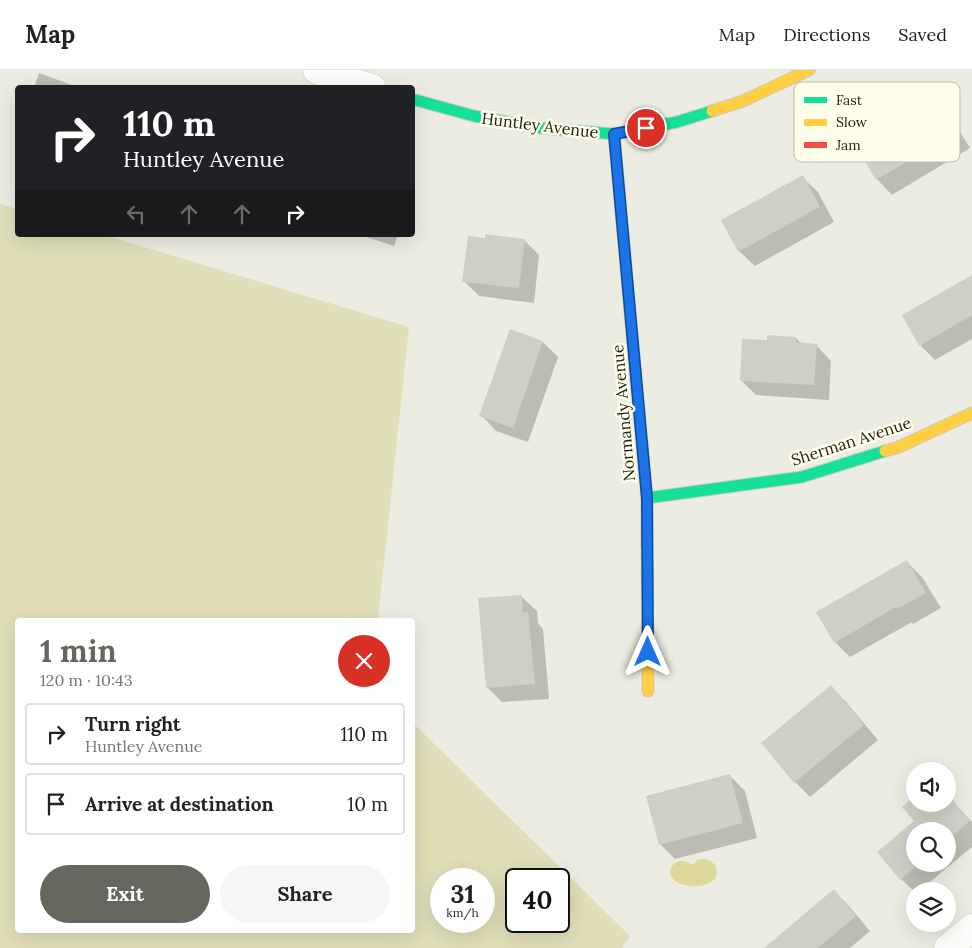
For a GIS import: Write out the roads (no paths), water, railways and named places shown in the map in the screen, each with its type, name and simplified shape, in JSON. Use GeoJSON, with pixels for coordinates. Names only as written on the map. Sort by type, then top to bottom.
{"type":"FeatureCollection","features":[{"type":"Feature","properties":{"kind":"street"},"geometry":{"type":"LineString","coordinates":[[317,70],[362,85]]}},
{"type":"Feature","properties":{"kind":"street","name":"Huntley Avenue"},"geometry":{"type":"LineString","coordinates":[[415,100],[474,116],[541,128],[614,134],[678,122],[743,101],[809,70]]}},
{"type":"Feature","properties":{"kind":"street","name":"Normandy Avenue"},"geometry":{"type":"LineString","coordinates":[[614,134],[647,498],[648,691]]}},
{"type":"Feature","properties":{"kind":"street","name":"Sherman Avenue"},"geometry":{"type":"LineString","coordinates":[[647,498],[802,477],[899,447],[972,413]]}},
{"type":"Feature","properties":{"kind":"street"},"geometry":{"type":"LineString","coordinates":[[948,948],[972,928]]}}]}
